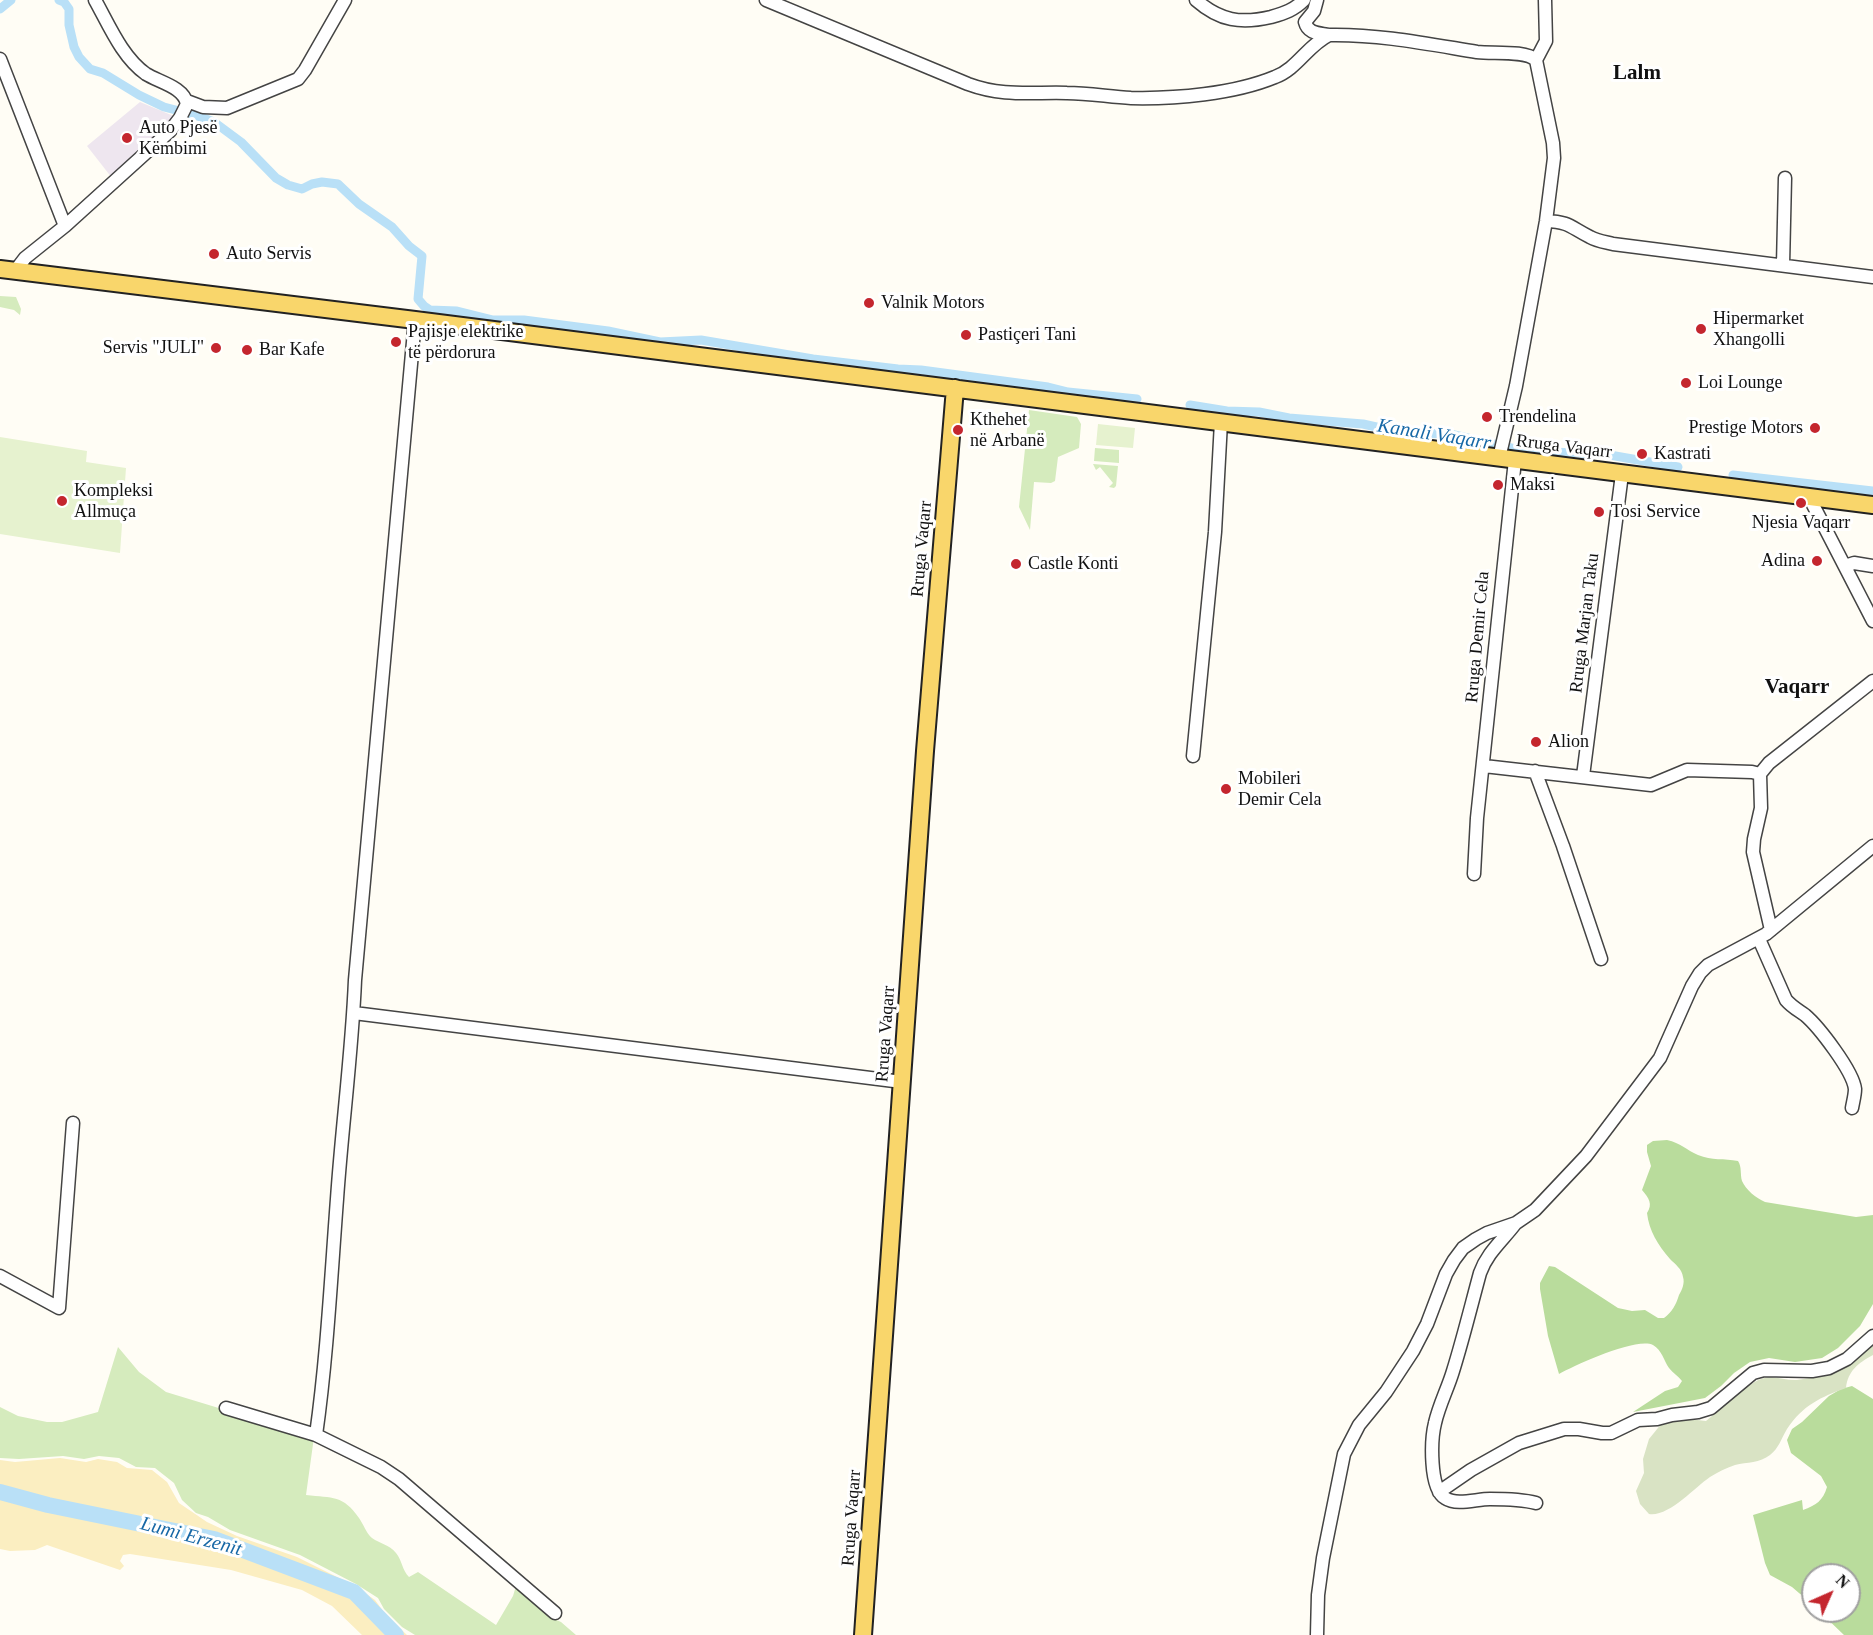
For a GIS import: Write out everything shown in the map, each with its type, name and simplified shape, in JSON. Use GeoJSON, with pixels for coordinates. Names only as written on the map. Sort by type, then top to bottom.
{"type":"FeatureCollection","features":[{"type":"Feature","properties":{"kind":"main road"},"geometry":{"type":"LineString","coordinates":[[8,270],[955,388]]}},
{"type":"Feature","properties":{"kind":"main road","name":"Rruga Vaqarr"},"geometry":{"type":"LineString","coordinates":[[862,1635],[926,740],[955,388],[1221,422],[1504,452],[1622,474],[1873,505]]}},
{"type":"Feature","properties":{"kind":"street"},"geometry":{"type":"LineString","coordinates":[[95,0],[129,57],[146,73],[178,91],[184,109]]}},
{"type":"Feature","properties":{"kind":"street"},"geometry":{"type":"LineString","coordinates":[[184,109],[227,108],[298,78],[311,60],[345,0]]}},
{"type":"Feature","properties":{"kind":"street"},"geometry":{"type":"LineString","coordinates":[[766,0],[982,89],[999,93],[1068,93],[1143,98],[1222,91],[1277,77],[1296,63],[1322,38],[1329,35]]}},
{"type":"Feature","properties":{"kind":"street"},"geometry":{"type":"LineString","coordinates":[[1196,0],[1212,12],[1240,21],[1258,20],[1289,12],[1304,0]]}},
{"type":"Feature","properties":{"kind":"street"},"geometry":{"type":"LineString","coordinates":[[1317,0],[1314,10],[1305,22],[1306,28],[1311,32],[1376,37],[1479,52],[1528,55],[1536,60],[1546,41],[1545,0]]}},
{"type":"Feature","properties":{"kind":"street"},"geometry":{"type":"LineString","coordinates":[[0,59],[65,226]]}},
{"type":"Feature","properties":{"kind":"street","name":"Rruga Demir Cela"},"geometry":{"type":"LineString","coordinates":[[1474,874],[1507,520],[1504,452],[1546,221],[1554,158],[1536,60]]}},
{"type":"Feature","properties":{"kind":"street"},"geometry":{"type":"LineString","coordinates":[[8,270],[65,226],[170,131],[184,109]]}},
{"type":"Feature","properties":{"kind":"street"},"geometry":{"type":"LineString","coordinates":[[1783,265],[1785,178]]}},
{"type":"Feature","properties":{"kind":"street"},"geometry":{"type":"LineString","coordinates":[[1546,221],[1570,225],[1591,238],[1613,244],[1873,277]]}},
{"type":"Feature","properties":{"kind":"street"},"geometry":{"type":"LineString","coordinates":[[316,1436],[330,1305],[355,980],[415,320]]}},
{"type":"Feature","properties":{"kind":"street"},"geometry":{"type":"LineString","coordinates":[[1193,756],[1215,532],[1221,422]]}},
{"type":"Feature","properties":{"kind":"street","name":"Rruga Marjan Taku"},"geometry":{"type":"LineString","coordinates":[[1583,776],[1622,474]]}},
{"type":"Feature","properties":{"kind":"street"},"geometry":{"type":"LineString","coordinates":[[1809,497],[1873,621]]}},
{"type":"Feature","properties":{"kind":"street"},"geometry":{"type":"LineString","coordinates":[[1845,566],[1854,563],[1873,566]]}},
{"type":"Feature","properties":{"kind":"street"},"geometry":{"type":"LineString","coordinates":[[1771,930],[1754,852],[1754,839],[1761,808],[1760,774],[1769,763],[1873,681]]}},
{"type":"Feature","properties":{"kind":"street"},"geometry":{"type":"LineString","coordinates":[[1484,766],[1651,785],[1687,770],[1760,774]]}},
{"type":"Feature","properties":{"kind":"street"},"geometry":{"type":"LineString","coordinates":[[1535,771],[1601,959]]}},
{"type":"Feature","properties":{"kind":"street"},"geometry":{"type":"LineString","coordinates":[[1317,1635],[1318,1595],[1323,1558],[1338,1473],[1350,1440],[1413,1351],[1454,1260],[1476,1239],[1516,1223],[1535,1210],[1567,1178],[1607,1131],[1650,1072],[1668,1042],[1692,986],[1700,974],[1719,958],[1759,939],[1873,846]]}},
{"type":"Feature","properties":{"kind":"street"},"geometry":{"type":"LineString","coordinates":[[1759,939],[1786,1000],[1814,1024],[1851,1076],[1855,1089],[1852,1108]]}},
{"type":"Feature","properties":{"kind":"street"},"geometry":{"type":"LineString","coordinates":[[354,1013],[902,1082]]}},
{"type":"Feature","properties":{"kind":"street"},"geometry":{"type":"LineString","coordinates":[[0,1276],[59,1308],[73,1123]]}},
{"type":"Feature","properties":{"kind":"street"},"geometry":{"type":"LineString","coordinates":[[1516,1223],[1484,1261],[1453,1371],[1435,1423],[1432,1460],[1439,1492],[1443,1497],[1452,1501],[1508,1499],[1536,1503]]}},
{"type":"Feature","properties":{"kind":"street"},"geometry":{"type":"LineString","coordinates":[[1439,1492],[1471,1470],[1519,1443],[1564,1429],[1611,1433],[1638,1420],[1698,1412],[1711,1408],[1754,1373],[1764,1370],[1812,1371],[1829,1368],[1847,1359],[1873,1336]]}},
{"type":"Feature","properties":{"kind":"street"},"geometry":{"type":"LineString","coordinates":[[226,1408],[316,1436],[381,1467],[399,1479],[555,1613]]}},
{"type":"Feature","properties":{"kind":"shaded area","name":"Auto Pjesë Këmbimi"},"geometry":{"type":"Polygon","coordinates":[[[140,102],[176,117],[112,178],[87,146],[140,102]]]}},
{"type":"Feature","properties":{"kind":"green space"},"geometry":{"type":"Polygon","coordinates":[[[0,296],[16,297],[21,309],[20,315],[14,310],[0,307],[0,296]]]}},
{"type":"Feature","properties":{"kind":"green space"},"geometry":{"type":"Polygon","coordinates":[[[1029,410],[1077,417],[1081,424],[1079,448],[1058,457],[1055,481],[1051,483],[1034,482],[1030,530],[1019,507],[1029,410]]]}},
{"type":"Feature","properties":{"kind":"green space"},"geometry":{"type":"Polygon","coordinates":[[[1098,424],[1135,428],[1133,448],[1096,445],[1098,424]]]}},
{"type":"Feature","properties":{"kind":"green space","name":"Kompleksi Allmuça"},"geometry":{"type":"Polygon","coordinates":[[[0,437],[87,451],[86,462],[126,468],[120,553],[0,534],[0,437]]]}},
{"type":"Feature","properties":{"kind":"green space"},"geometry":{"type":"Polygon","coordinates":[[[1095,448],[1119,450],[1119,463],[1094,461],[1095,448]]]}},
{"type":"Feature","properties":{"kind":"green space"},"geometry":{"type":"Polygon","coordinates":[[[1093,464],[1118,466],[1114,488],[1109,487],[1113,483],[1100,467],[1096,470],[1093,464]]]}},
{"type":"Feature","properties":{"kind":"green space"},"geometry":{"type":"Polygon","coordinates":[[[1667,1140],[1703,1157],[1738,1161],[1742,1181],[1752,1193],[1765,1202],[1856,1217],[1873,1215],[1873,1304],[1860,1326],[1838,1348],[1822,1358],[1795,1362],[1769,1358],[1750,1362],[1705,1398],[1633,1412],[1665,1391],[1678,1387],[1682,1381],[1669,1368],[1656,1347],[1645,1344],[1620,1348],[1559,1374],[1548,1336],[1540,1283],[1549,1266],[1555,1267],[1618,1308],[1632,1311],[1645,1310],[1658,1318],[1664,1318],[1669,1313],[1675,1305],[1684,1279],[1680,1269],[1670,1259],[1652,1232],[1647,1213],[1650,1207],[1649,1201],[1642,1190],[1651,1166],[1647,1145],[1653,1141],[1667,1140]]]}},
{"type":"Feature","properties":{"kind":"green space"},"geometry":{"type":"Polygon","coordinates":[[[1873,1339],[1873,1355],[1855,1368],[1846,1388],[1821,1399],[1799,1414],[1770,1455],[1762,1460],[1735,1465],[1719,1472],[1665,1511],[1649,1514],[1640,1504],[1636,1491],[1644,1473],[1643,1459],[1649,1439],[1662,1423],[1680,1418],[1706,1421],[1755,1382],[1774,1377],[1797,1380],[1820,1375],[1839,1366],[1873,1339]]]}},
{"type":"Feature","properties":{"kind":"green space"},"geometry":{"type":"Polygon","coordinates":[[[118,1347],[139,1372],[166,1392],[314,1437],[306,1495],[337,1499],[348,1505],[370,1536],[396,1553],[409,1577],[418,1572],[496,1625],[513,1596],[516,1586],[550,1617],[561,1622],[576,1635],[415,1635],[402,1627],[384,1609],[378,1598],[356,1584],[300,1555],[230,1530],[196,1513],[182,1500],[174,1483],[155,1468],[136,1467],[119,1458],[99,1456],[84,1459],[63,1456],[0,1458],[0,1407],[18,1416],[47,1422],[62,1422],[98,1412],[118,1347]]]}},
{"type":"Feature","properties":{"kind":"green space"},"geometry":{"type":"Polygon","coordinates":[[[1852,1386],[1873,1399],[1873,1635],[1844,1635],[1832,1623],[1861,1623],[1861,1563],[1801,1563],[1801,1595],[1770,1575],[1753,1515],[1802,1500],[1803,1510],[1821,1499],[1827,1487],[1821,1476],[1791,1453],[1787,1440],[1792,1429],[1829,1396],[1852,1386]]]}},
{"type":"Feature","properties":{"kind":"sand"},"geometry":{"type":"Polygon","coordinates":[[[60,1458],[86,1462],[98,1459],[117,1462],[127,1468],[152,1470],[167,1482],[179,1503],[207,1522],[237,1536],[297,1557],[355,1586],[375,1600],[386,1615],[407,1635],[362,1635],[332,1606],[302,1590],[231,1570],[130,1554],[123,1555],[120,1561],[124,1566],[120,1570],[47,1545],[35,1550],[0,1549],[0,1460],[15,1462],[60,1458]]]}},
{"type":"Feature","properties":{"kind":"waterway"},"geometry":{"type":"LineString","coordinates":[[0,9],[11,0]]}},
{"type":"Feature","properties":{"kind":"waterway"},"geometry":{"type":"LineString","coordinates":[[59,0],[64,2],[69,9],[69,25],[74,47],[79,57],[90,69],[103,73],[164,107],[214,122],[241,142],[276,178],[288,185],[302,189],[322,182],[338,184],[359,204],[392,227],[409,246],[422,256],[418,299],[430,310],[457,311],[493,320],[524,320],[608,331],[660,342],[701,340],[813,359],[921,370],[1048,387],[1068,392],[1137,399]]}},
{"type":"Feature","properties":{"kind":"waterway","name":"Kanali Vaqarr"},"geometry":{"type":"LineString","coordinates":[[1190,405],[1227,411],[1259,412],[1289,418],[1363,424],[1403,433],[1450,434],[1524,451],[1604,454],[1678,467]]}},
{"type":"Feature","properties":{"kind":"waterway","name":"Kanali Vaqarr"},"geometry":{"type":"LineString","coordinates":[[1733,475],[1873,491]]}},
{"type":"Feature","properties":{"kind":"waterway","name":"Lumi Erzenit"},"geometry":{"type":"LineString","coordinates":[[0,1492],[48,1505],[214,1539],[354,1592],[396,1635]]}},
{"type":"Feature","properties":{"kind":"place","name":"Auto Pjesë Këmbimi"},"geometry":{"type":"Point","coordinates":[127,138]}},
{"type":"Feature","properties":{"kind":"place","name":"Auto Servis"},"geometry":{"type":"Point","coordinates":[214,254]}},
{"type":"Feature","properties":{"kind":"place","name":"Valnik Motors"},"geometry":{"type":"Point","coordinates":[869,303]}},
{"type":"Feature","properties":{"kind":"place","name":"Hipermarket Xhangolli"},"geometry":{"type":"Point","coordinates":[1701,329]}},
{"type":"Feature","properties":{"kind":"place","name":"Pastiçeri Tani"},"geometry":{"type":"Point","coordinates":[966,335]}},
{"type":"Feature","properties":{"kind":"place","name":"Pajisje elektrike të përdorura"},"geometry":{"type":"Point","coordinates":[396,342]}},
{"type":"Feature","properties":{"kind":"place","name":"Servis \"JULI\""},"geometry":{"type":"Point","coordinates":[216,348]}},
{"type":"Feature","properties":{"kind":"place","name":"Bar Kafe"},"geometry":{"type":"Point","coordinates":[247,350]}},
{"type":"Feature","properties":{"kind":"place","name":"Loi Lounge"},"geometry":{"type":"Point","coordinates":[1686,383]}},
{"type":"Feature","properties":{"kind":"place","name":"Trendelina"},"geometry":{"type":"Point","coordinates":[1487,417]}},
{"type":"Feature","properties":{"kind":"place","name":"Prestige Motors"},"geometry":{"type":"Point","coordinates":[1815,428]}},
{"type":"Feature","properties":{"kind":"place","name":"Kthehet në Arbanë"},"geometry":{"type":"Point","coordinates":[958,430]}},
{"type":"Feature","properties":{"kind":"place","name":"Kastrati"},"geometry":{"type":"Point","coordinates":[1642,454]}},
{"type":"Feature","properties":{"kind":"place","name":"Maksi"},"geometry":{"type":"Point","coordinates":[1498,485]}},
{"type":"Feature","properties":{"kind":"place","name":"Kompleksi Allmuça"},"geometry":{"type":"Point","coordinates":[62,501]}},
{"type":"Feature","properties":{"kind":"place","name":"Njesia Vaqarr"},"geometry":{"type":"Point","coordinates":[1801,503]}},
{"type":"Feature","properties":{"kind":"place","name":"Tosi Service"},"geometry":{"type":"Point","coordinates":[1599,512]}},
{"type":"Feature","properties":{"kind":"place","name":"Adina"},"geometry":{"type":"Point","coordinates":[1817,561]}},
{"type":"Feature","properties":{"kind":"place","name":"Castle Konti"},"geometry":{"type":"Point","coordinates":[1016,564]}},
{"type":"Feature","properties":{"kind":"place","name":"Alion"},"geometry":{"type":"Point","coordinates":[1536,742]}},
{"type":"Feature","properties":{"kind":"place","name":"Mobileri Demir Cela"},"geometry":{"type":"Point","coordinates":[1226,789]}},
{"type":"Feature","properties":{"kind":"district","name":"Lalm"},"geometry":{"type":"Point","coordinates":[1637,74]}},
{"type":"Feature","properties":{"kind":"district","name":"Vaqarr"},"geometry":{"type":"Point","coordinates":[1797,688]}}]}
